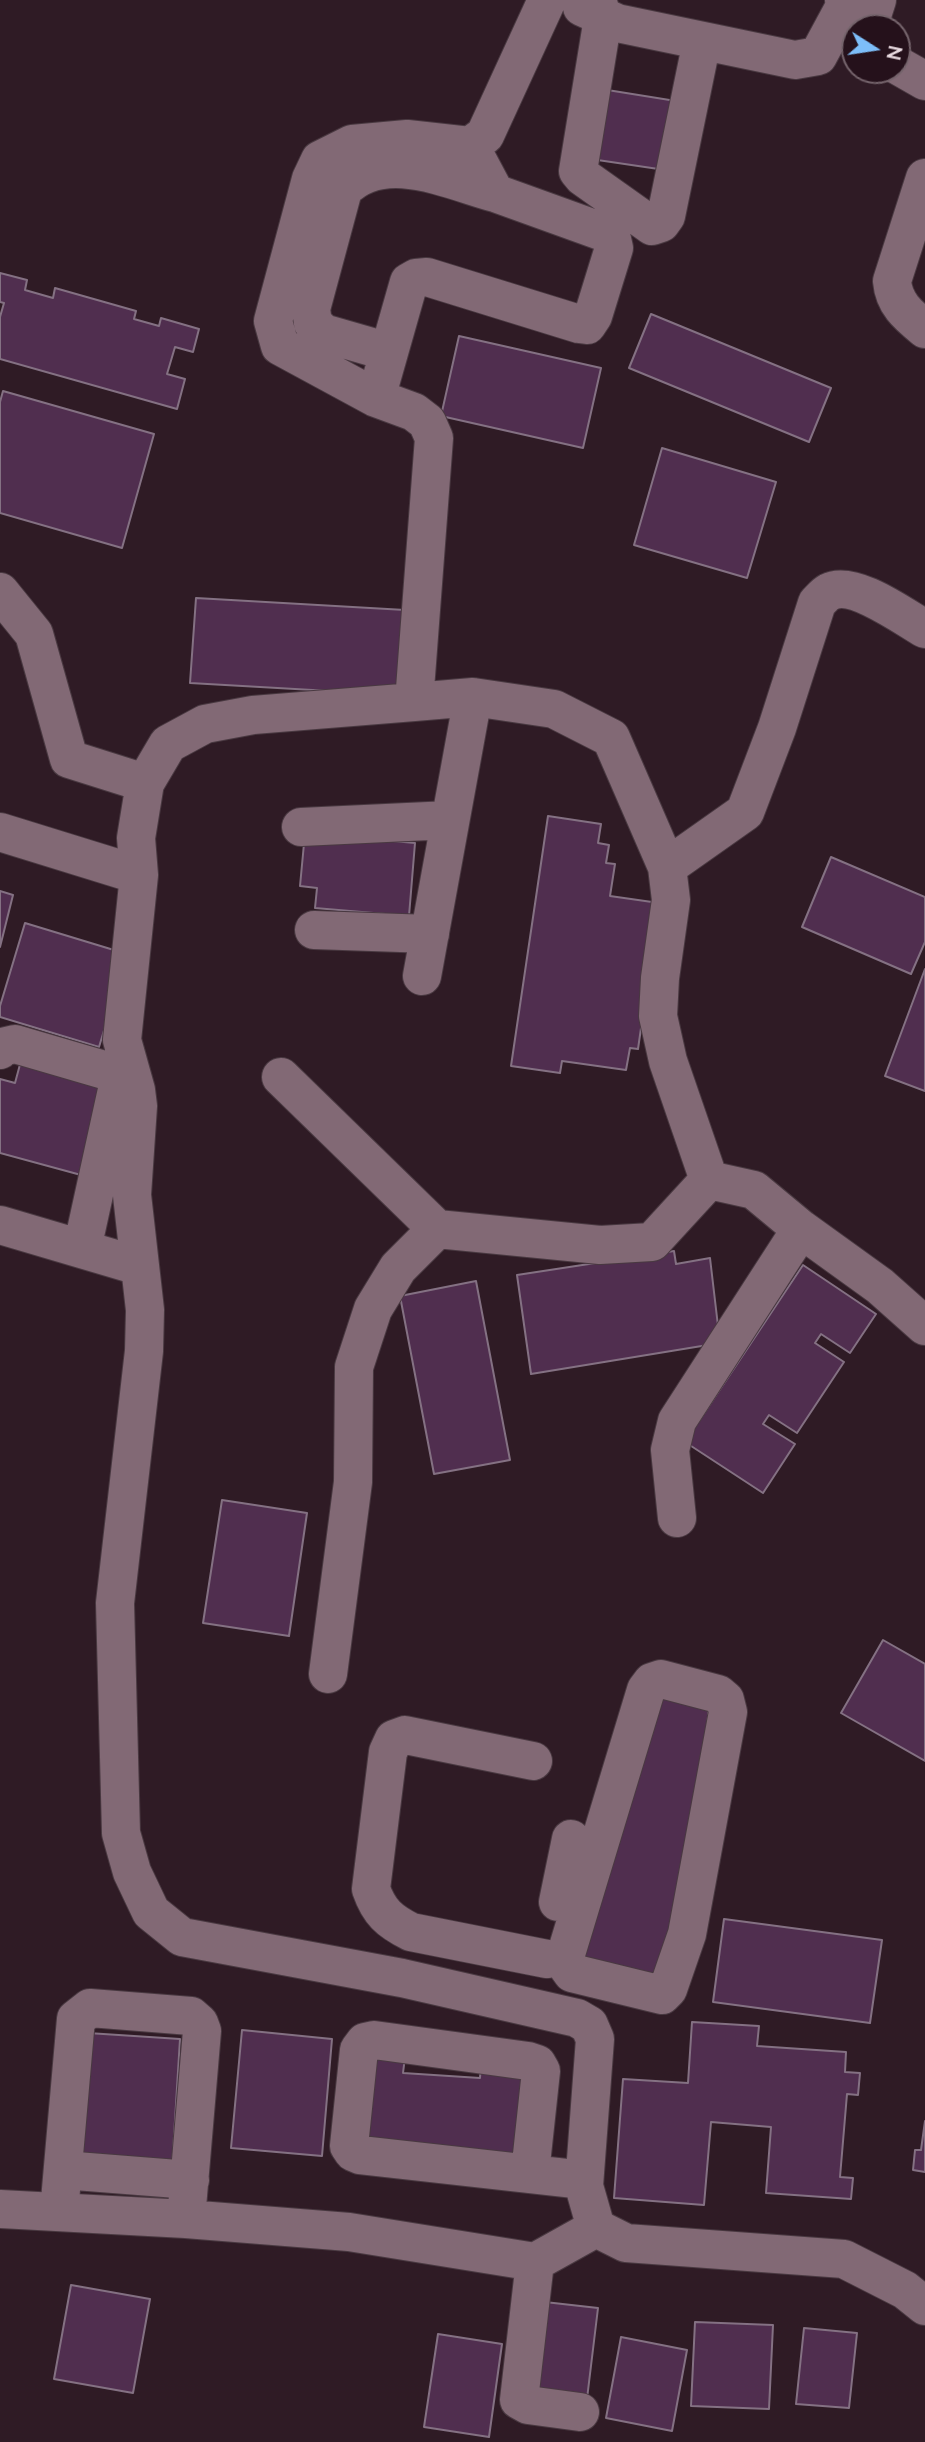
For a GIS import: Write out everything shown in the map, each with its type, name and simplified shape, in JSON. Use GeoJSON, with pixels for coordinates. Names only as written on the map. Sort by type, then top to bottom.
{"type":"FeatureCollection","features":[{"type":"Feature","properties":{"kind":"street"},"geometry":{"type":"LineString","coordinates":[[414,702],[434,438],[427,422],[414,412],[376,398],[280,346],[273,321],[311,179],[320,160],[352,144],[407,139],[470,146],[485,135],[547,0]]}},
{"type":"Feature","properties":{"kind":"street"},"geometry":{"type":"LineString","coordinates":[[568,0],[702,41],[795,60],[818,56],[845,6],[844,0]]}},
{"type":"Feature","properties":{"kind":"street"},"geometry":{"type":"LineString","coordinates":[[600,9],[578,171],[652,226],[661,223],[666,216],[702,41]]}},
{"type":"Feature","properties":{"kind":"street"},"geometry":{"type":"LineString","coordinates":[[470,146],[495,193]]}},
{"type":"Feature","properties":{"kind":"street"},"geometry":{"type":"LineString","coordinates":[[376,398],[409,282],[427,277],[587,325],[593,316],[614,248],[612,239],[606,233],[495,193],[406,168],[378,170],[352,181],[343,190],[311,309],[313,323],[323,333],[389,352]]}},
{"type":"Feature","properties":{"kind":"street"},"geometry":{"type":"LineString","coordinates":[[925,178],[892,281],[893,294],[902,309],[925,329]]}},
{"type":"Feature","properties":{"kind":"street"},"geometry":{"type":"LineString","coordinates":[[667,867],[745,812],[777,727],[817,603],[828,592],[840,589],[855,590],[925,629]]}},
{"type":"Feature","properties":{"kind":"street"},"geometry":{"type":"LineString","coordinates":[[0,592],[34,634],[69,759],[145,783]]}},
{"type":"Feature","properties":{"kind":"street"},"geometry":{"type":"LineString","coordinates":[[422,976],[472,697]]}},
{"type":"Feature","properties":{"kind":"street"},"geometry":{"type":"LineString","coordinates":[[709,1180],[668,1061],[658,1016],[660,978],[671,900],[667,867],[611,738],[554,709],[472,697],[253,715],[205,724],[168,744],[145,783],[136,838],[139,875],[122,1040],[138,1106],[132,1195],[145,1310],[144,1351],[116,1603],[121,1833],[132,1872],[151,1912],[182,1937],[402,1978],[577,2018],[589,2025],[595,2039],[584,2186],[596,2228],[626,2243],[844,2259],[905,2290],[925,2306]]}},
{"type":"Feature","properties":{"kind":"street"},"geometry":{"type":"LineString","coordinates":[[311,816],[453,806]]}},
{"type":"Feature","properties":{"kind":"street"},"geometry":{"type":"LineString","coordinates":[[0,832],[139,875]]}},
{"type":"Feature","properties":{"kind":"street"},"geometry":{"type":"LineString","coordinates":[[314,930],[429,934]]}},
{"type":"Feature","properties":{"kind":"street"},"geometry":{"type":"LineString","coordinates":[[0,1050],[15,1044],[118,1076],[82,1249]]}},
{"type":"Feature","properties":{"kind":"street"},"geometry":{"type":"LineString","coordinates":[[281,1077],[437,1229],[600,1245],[652,1242],[709,1180]]}},
{"type":"Feature","properties":{"kind":"street"},"geometry":{"type":"LineString","coordinates":[[709,1180],[754,1190],[801,1229],[880,1286],[925,1326]]}},
{"type":"Feature","properties":{"kind":"street"},"geometry":{"type":"LineString","coordinates":[[0,1226],[139,1266]]}},
{"type":"Feature","properties":{"kind":"street"},"geometry":{"type":"LineString","coordinates":[[328,1674],[353,1482],[354,1367],[373,1308],[398,1268],[437,1229]]}},
{"type":"Feature","properties":{"kind":"street"},"geometry":{"type":"LineString","coordinates":[[677,1518],[670,1450],[677,1421],[801,1229]]}},
{"type":"Feature","properties":{"kind":"street"},"geometry":{"type":"LineString","coordinates":[[661,1679],[718,1694],[725,1700],[728,1712],[687,1934],[668,1989],[662,1995],[654,1994],[589,1978],[572,1973],[567,1966],[566,1954],[646,1690],[652,1682],[661,1679]]}},
{"type":"Feature","properties":{"kind":"street"},"geometry":{"type":"LineString","coordinates":[[533,1761],[405,1735],[394,1740],[388,1752],[371,1889],[378,1907],[395,1924],[411,1932],[547,1959]]}},
{"type":"Feature","properties":{"kind":"street"},"geometry":{"type":"LineString","coordinates":[[536,2008],[571,1839]]}},
{"type":"Feature","properties":{"kind":"street"},"geometry":{"type":"LineString","coordinates":[[402,1978],[411,1932]]}},
{"type":"Feature","properties":{"kind":"street"},"geometry":{"type":"LineString","coordinates":[[577,2018],[589,1978]]}},
{"type":"Feature","properties":{"kind":"street"},"geometry":{"type":"LineString","coordinates":[[60,2212],[76,2019],[90,2008],[191,2016],[199,2023],[202,2031],[186,2219]]}},
{"type":"Feature","properties":{"kind":"street"},"geometry":{"type":"LineString","coordinates":[[530,2174],[541,2071],[537,2064],[374,2040],[365,2042],[359,2050],[349,2146],[353,2152],[360,2155],[530,2174],[584,2180]]}},
{"type":"Feature","properties":{"kind":"street"},"geometry":{"type":"LineString","coordinates":[[539,2081],[592,2085]]}},
{"type":"Feature","properties":{"kind":"street"},"geometry":{"type":"LineString","coordinates":[[63,2170],[190,2180]]}},
{"type":"Feature","properties":{"kind":"street"},"geometry":{"type":"LineString","coordinates":[[0,2208],[349,2232],[535,2262],[596,2228]]}},
{"type":"Feature","properties":{"kind":"street"},"geometry":{"type":"LineString","coordinates":[[535,2262],[519,2400],[528,2405],[580,2412]]}},
{"type":"Feature","properties":{"kind":"building"},"geometry":{"type":"Polygon","coordinates":[[[595,88],[682,102],[672,171],[584,158],[595,88]]]}},
{"type":"Feature","properties":{"kind":"building"},"geometry":{"type":"Polygon","coordinates":[[[0,273],[27,280],[25,290],[53,298],[55,288],[136,311],[134,319],[159,326],[161,318],[199,329],[193,352],[175,347],[167,374],[185,379],[177,409],[0,359],[0,317],[4,303],[0,302],[0,273]]]}},
{"type":"Feature","properties":{"kind":"building"},"geometry":{"type":"Polygon","coordinates":[[[651,314],[831,388],[809,442],[629,368],[651,314]]]}},
{"type":"Feature","properties":{"kind":"building"},"geometry":{"type":"Polygon","coordinates":[[[459,336],[601,368],[583,448],[441,416],[459,336]]]}},
{"type":"Feature","properties":{"kind":"building"},"geometry":{"type":"Polygon","coordinates":[[[3,391],[154,434],[122,548],[0,513],[0,402],[3,391]]]}},
{"type":"Feature","properties":{"kind":"building"},"geometry":{"type":"Polygon","coordinates":[[[662,448],[776,482],[747,578],[634,545],[662,448]]]}},
{"type":"Feature","properties":{"kind":"building"},"geometry":{"type":"Polygon","coordinates":[[[196,598],[405,610],[400,695],[190,683],[196,598]]]}},
{"type":"Feature","properties":{"kind":"building"},"geometry":{"type":"Polygon","coordinates":[[[548,816],[601,824],[598,843],[609,845],[606,863],[615,864],[610,896],[659,903],[638,1049],[630,1048],[626,1070],[562,1061],[560,1073],[511,1066],[548,816]]]}},
{"type":"Feature","properties":{"kind":"building"},"geometry":{"type":"Polygon","coordinates":[[[305,833],[415,843],[409,916],[315,908],[317,888],[300,886],[305,833]]]}},
{"type":"Feature","properties":{"kind":"building"},"geometry":{"type":"Polygon","coordinates":[[[831,857],[925,897],[925,942],[911,974],[802,927],[831,857]]]}},
{"type":"Feature","properties":{"kind":"building"},"geometry":{"type":"Polygon","coordinates":[[[0,891],[13,895],[0,947],[0,891]]]}},
{"type":"Feature","properties":{"kind":"building"},"geometry":{"type":"Polygon","coordinates":[[[25,923],[127,954],[99,1047],[0,1017],[0,1006],[25,923]]]}},
{"type":"Feature","properties":{"kind":"building"},"geometry":{"type":"Polygon","coordinates":[[[925,969],[925,1091],[885,1076],[925,969]]]}},
{"type":"Feature","properties":{"kind":"building"},"geometry":{"type":"Polygon","coordinates":[[[22,1057],[107,1081],[81,1175],[0,1153],[0,1079],[15,1083],[22,1057]]]}},
{"type":"Feature","properties":{"kind":"building"},"geometry":{"type":"Polygon","coordinates":[[[674,1251],[676,1264],[710,1258],[720,1343],[531,1374],[517,1275],[674,1251]]]}},
{"type":"Feature","properties":{"kind":"building"},"geometry":{"type":"Polygon","coordinates":[[[803,1265],[876,1314],[850,1353],[821,1334],[815,1343],[844,1362],[797,1433],[769,1415],[763,1424],[795,1444],[763,1493],[685,1442],[803,1265]]]}},
{"type":"Feature","properties":{"kind":"building"},"geometry":{"type":"Polygon","coordinates":[[[476,1281],[510,1460],[434,1474],[400,1296],[476,1281]]]}},
{"type":"Feature","properties":{"kind":"building"},"geometry":{"type":"Polygon","coordinates":[[[222,1500],[307,1513],[289,1636],[203,1623],[222,1500]]]}},
{"type":"Feature","properties":{"kind":"building"},"geometry":{"type":"Polygon","coordinates":[[[883,1640],[925,1664],[925,1761],[841,1713],[883,1640]]]}},
{"type":"Feature","properties":{"kind":"building"},"geometry":{"type":"Polygon","coordinates":[[[662,1693],[709,1706],[703,1769],[662,1988],[572,1963],[662,1693]]]}},
{"type":"Feature","properties":{"kind":"building"},"geometry":{"type":"Polygon","coordinates":[[[724,1919],[882,1940],[870,2023],[713,2002],[724,1919]]]}},
{"type":"Feature","properties":{"kind":"building"},"geometry":{"type":"Polygon","coordinates":[[[692,2022],[759,2026],[757,2046],[846,2052],[845,2072],[860,2073],[858,2095],[847,2094],[840,2177],[853,2178],[851,2199],[766,2193],[771,2127],[711,2122],[704,2205],[614,2198],[623,2079],[688,2083],[692,2022]]]}},
{"type":"Feature","properties":{"kind":"building"},"geometry":{"type":"Polygon","coordinates":[[[242,2030],[332,2039],[322,2156],[231,2148],[242,2030]]]}},
{"type":"Feature","properties":{"kind":"building"},"geometry":{"type":"Polygon","coordinates":[[[88,2033],[180,2039],[172,2169],[79,2163],[88,2033]]]}},
{"type":"Feature","properties":{"kind":"building"},"geometry":{"type":"Polygon","coordinates":[[[368,2056],[405,2057],[403,2073],[480,2078],[481,2063],[532,2080],[528,2152],[494,2163],[359,2146],[368,2056]]]}},
{"type":"Feature","properties":{"kind":"building"},"geometry":{"type":"Polygon","coordinates":[[[925,2121],[925,2172],[913,2170],[915,2150],[921,2150],[925,2121]]]}},
{"type":"Feature","properties":{"kind":"building"},"geometry":{"type":"Polygon","coordinates":[[[71,2285],[150,2299],[133,2393],[54,2379],[71,2285]]]}},
{"type":"Feature","properties":{"kind":"building"},"geometry":{"type":"Polygon","coordinates":[[[536,2301],[598,2308],[586,2407],[525,2400],[536,2301]]]}},
{"type":"Feature","properties":{"kind":"building"},"geometry":{"type":"Polygon","coordinates":[[[695,2322],[773,2325],[769,2409],[691,2406],[695,2322]]]}},
{"type":"Feature","properties":{"kind":"building"},"geometry":{"type":"Polygon","coordinates":[[[804,2328],[857,2333],[849,2408],[796,2404],[804,2328]]]}},
{"type":"Feature","properties":{"kind":"building"},"geometry":{"type":"Polygon","coordinates":[[[438,2334],[502,2344],[489,2437],[424,2427],[438,2334]]]}},
{"type":"Feature","properties":{"kind":"building"},"geometry":{"type":"Polygon","coordinates":[[[621,2337],[687,2350],[672,2431],[606,2418],[621,2337]]]}}]}
